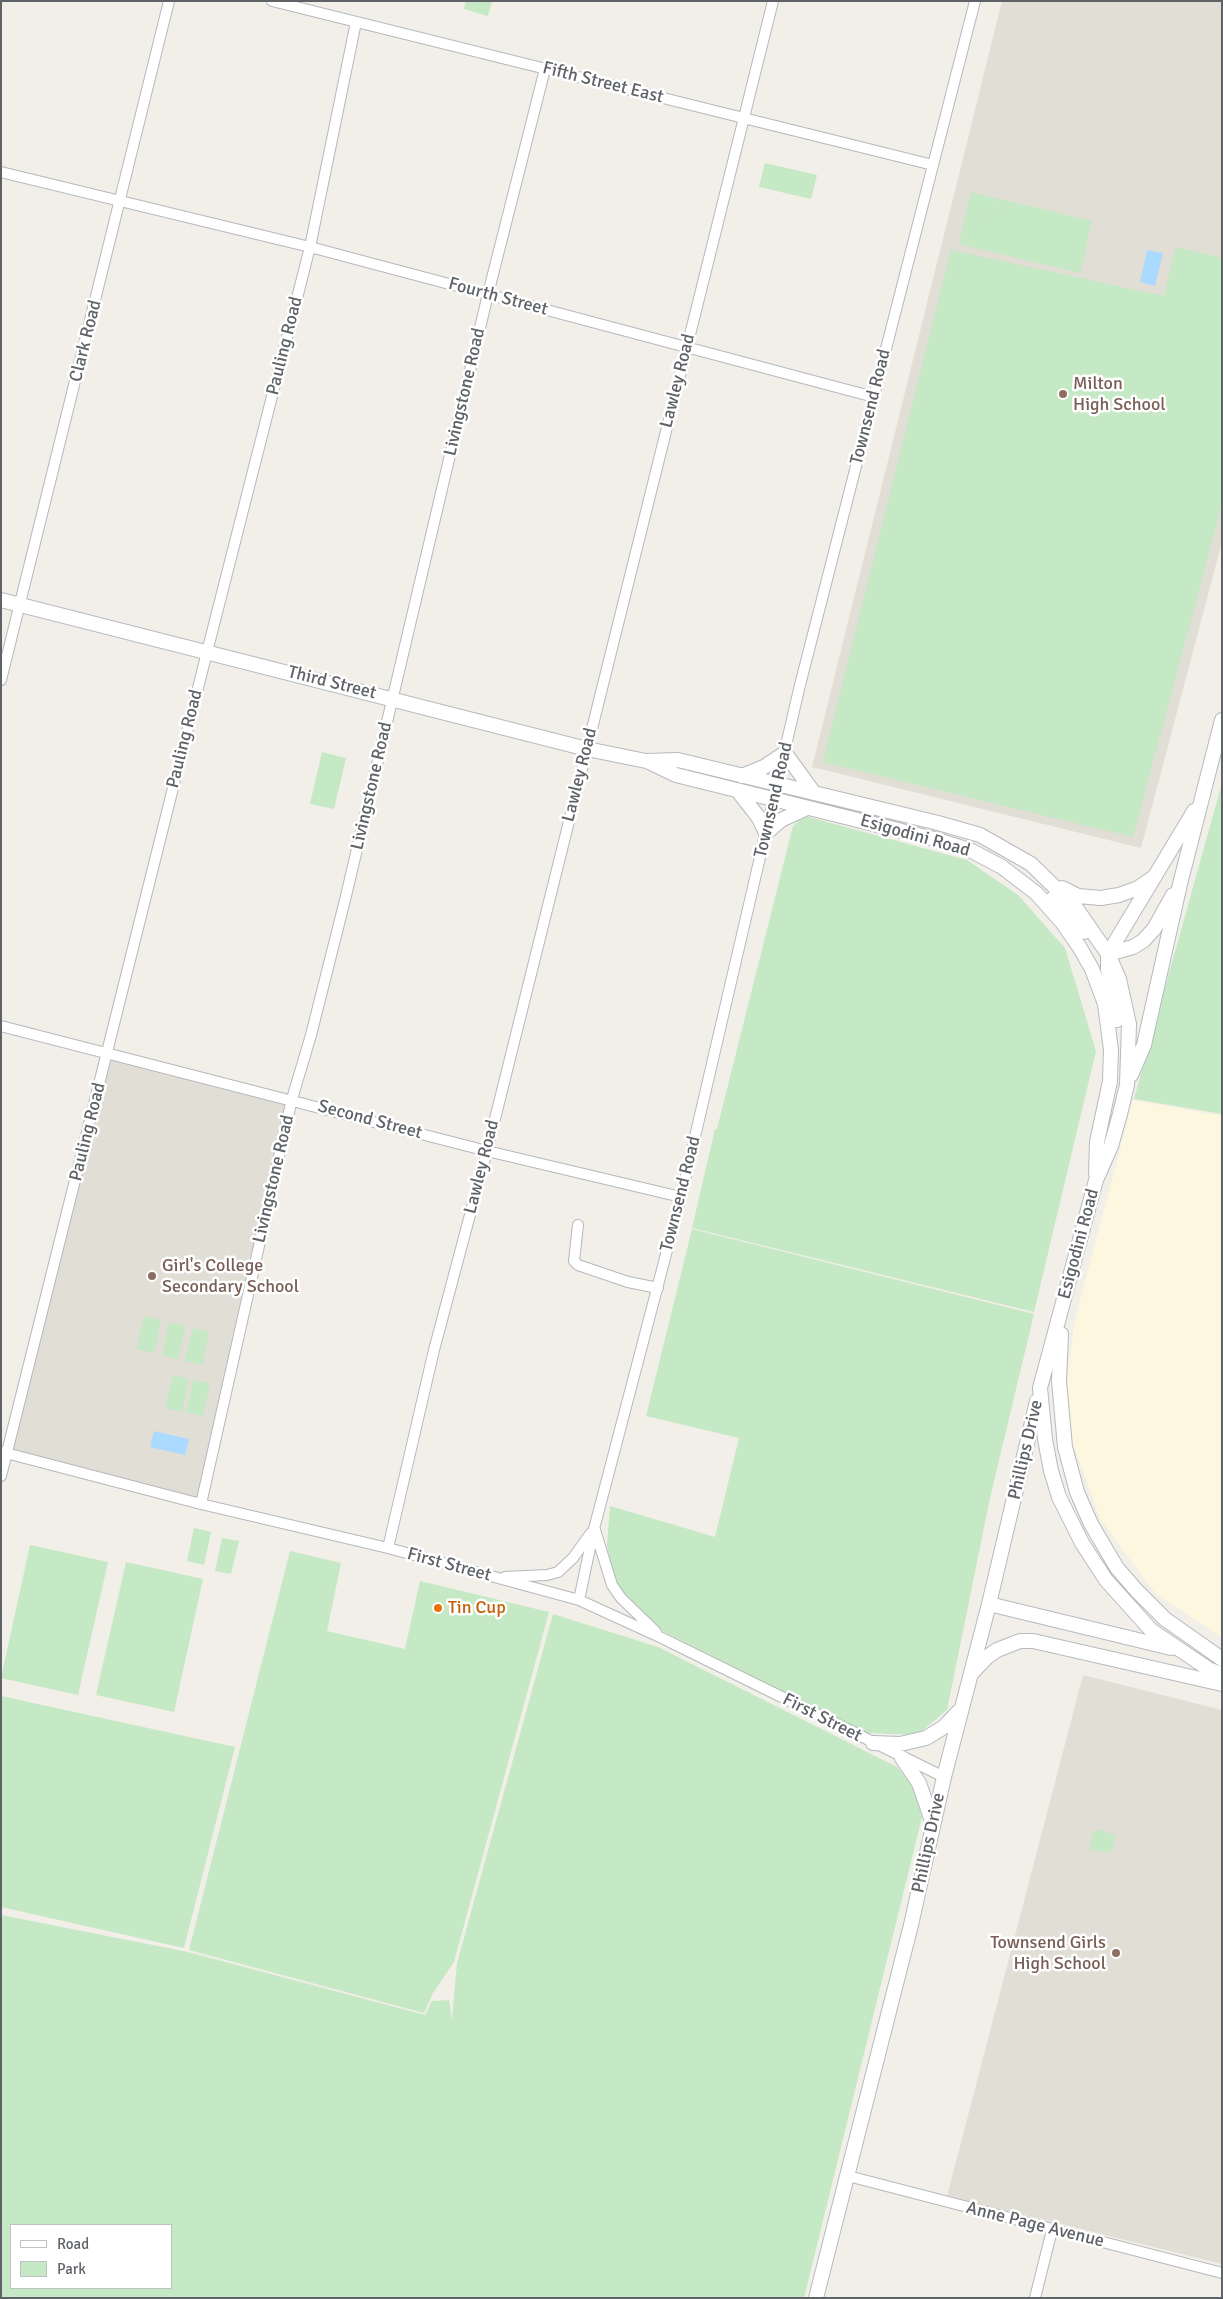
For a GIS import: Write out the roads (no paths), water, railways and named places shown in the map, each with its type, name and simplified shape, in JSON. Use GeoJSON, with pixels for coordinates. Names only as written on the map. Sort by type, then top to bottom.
{"type":"FeatureCollection","features":[{"type":"Feature","properties":{"kind":"main road","name":"Third Street"},"geometry":{"type":"LineString","coordinates":[[1,600],[587,749],[646,761],[678,760],[778,784]]}},
{"type":"Feature","properties":{"kind":"main road"},"geometry":{"type":"LineString","coordinates":[[1127,1085],[1144,1045],[1180,884],[1222,720]]}},
{"type":"Feature","properties":{"kind":"main road"},"geometry":{"type":"LineString","coordinates":[[742,776],[764,767],[784,753],[814,793]]}},
{"type":"Feature","properties":{"kind":"main road","name":"Third Street"},"geometry":{"type":"LineString","coordinates":[[646,761],[676,775],[774,800]]}},
{"type":"Feature","properties":{"kind":"main road","name":"Esigodini Road"},"geometry":{"type":"LineString","coordinates":[[778,784],[938,823],[980,836],[1031,864],[1052,883],[1076,908],[1108,954],[1119,978],[1129,1024],[1127,1085],[1111,1146],[1096,1180],[1040,1388],[1045,1439],[1051,1471],[1059,1497],[1093,1564],[1151,1630],[1210,1670],[1222,1674]]}},
{"type":"Feature","properties":{"kind":"main road"},"geometry":{"type":"LineString","coordinates":[[738,790],[759,818],[766,833],[780,820],[807,808]]}},
{"type":"Feature","properties":{"kind":"main road"},"geometry":{"type":"LineString","coordinates":[[1111,1050],[1116,1037],[1117,1020],[1110,985],[1108,954],[1202,798]]}},
{"type":"Feature","properties":{"kind":"main road","name":"Esigodini Road"},"geometry":{"type":"LineString","coordinates":[[774,800],[934,839],[972,851],[1002,867],[1036,892],[1062,922],[1092,969],[1104,1004],[1111,1050],[1110,1081],[1097,1142],[1096,1180]]}},
{"type":"Feature","properties":{"kind":"main road"},"geometry":{"type":"LineString","coordinates":[[1052,883],[1078,896],[1100,898],[1119,895],[1138,888],[1156,876]]}},
{"type":"Feature","properties":{"kind":"main road"},"geometry":{"type":"LineString","coordinates":[[1108,954],[1134,947],[1143,941],[1154,929],[1180,884]]}},
{"type":"Feature","properties":{"kind":"main road"},"geometry":{"type":"LineString","coordinates":[[1036,892],[1056,901],[1098,947],[1108,954]]}},
{"type":"Feature","properties":{"kind":"main road","name":"Esigodini Road"},"geometry":{"type":"LineString","coordinates":[[1062,1308],[1059,1381],[1065,1447],[1077,1492],[1091,1524],[1117,1568],[1137,1591],[1165,1619],[1222,1659]]}},
{"type":"Feature","properties":{"kind":"main road","name":"Phillips Drive"},"geometry":{"type":"LineString","coordinates":[[816,2298],[918,1896],[944,1777],[989,1604],[1040,1388]]}},
{"type":"Feature","properties":{"kind":"main road"},"geometry":{"type":"LineString","coordinates":[[989,1604],[1222,1659]]}},
{"type":"Feature","properties":{"kind":"main road"},"geometry":{"type":"LineString","coordinates":[[970,1676],[986,1657],[997,1650],[1020,1641],[1033,1642],[1222,1684]]}},
{"type":"Feature","properties":{"kind":"main road"},"geometry":{"type":"LineString","coordinates":[[873,1743],[900,1744],[926,1738],[944,1727],[961,1708]]}},
{"type":"Feature","properties":{"kind":"main road"},"geometry":{"type":"LineString","coordinates":[[902,1758],[919,1783],[933,1824]]}},
{"type":"Feature","properties":{"kind":"street","name":"Clark Road"},"geometry":{"type":"LineString","coordinates":[[1,680],[169,1]]}},
{"type":"Feature","properties":{"kind":"street","name":"Fifth Street East"},"geometry":{"type":"LineString","coordinates":[[272,1],[933,165]]}},
{"type":"Feature","properties":{"kind":"street","name":"Lawley Road"},"geometry":{"type":"LineString","coordinates":[[388,1548],[434,1350],[486,1151],[773,1]]}},
{"type":"Feature","properties":{"kind":"street","name":"Townsend Road"},"geometry":{"type":"LineString","coordinates":[[579,1600],[594,1529],[658,1288],[784,753],[975,1]]}},
{"type":"Feature","properties":{"kind":"street","name":"Pauling Road"},"geometry":{"type":"LineString","coordinates":[[1,1476],[4,1453],[310,247],[356,22]]}},
{"type":"Feature","properties":{"kind":"street","name":"Livingstone Road"},"geometry":{"type":"LineString","coordinates":[[200,1504],[292,1099],[318,1006],[488,294],[544,69]]}},
{"type":"Feature","properties":{"kind":"street","name":"Fourth Street"},"geometry":{"type":"LineString","coordinates":[[1,172],[310,247],[874,397]]}},
{"type":"Feature","properties":{"kind":"street","name":"Second Street"},"geometry":{"type":"LineString","coordinates":[[1,1026],[292,1099],[486,1151],[680,1197]]}},
{"type":"Feature","properties":{"kind":"street"},"geometry":{"type":"LineString","coordinates":[[578,1225],[574,1261],[578,1265],[628,1282],[658,1288]]}},
{"type":"Feature","properties":{"kind":"street","name":"First Street"},"geometry":{"type":"LineString","coordinates":[[4,1453],[200,1504],[388,1548],[579,1600],[662,1638],[902,1758],[944,1777]]}},
{"type":"Feature","properties":{"kind":"street"},"geometry":{"type":"LineString","coordinates":[[494,1577],[547,1575],[558,1572],[573,1558],[594,1529]]}},
{"type":"Feature","properties":{"kind":"street"},"geometry":{"type":"LineString","coordinates":[[594,1529],[614,1589],[662,1638]]}},
{"type":"Feature","properties":{"kind":"street","name":"Anne Page Avenue"},"geometry":{"type":"LineString","coordinates":[[848,2176],[1222,2273]]}},
{"type":"Feature","properties":{"kind":"street"},"geometry":{"type":"LineString","coordinates":[[1035,2298],[1052,2230]]}},
{"type":"Feature","properties":{"kind":"water"},"geometry":{"type":"Polygon","coordinates":[[[1147,250],[1163,253],[1155,286],[1140,282],[1147,250]]]}},
{"type":"Feature","properties":{"kind":"water"},"geometry":{"type":"Polygon","coordinates":[[[154,1431],[189,1439],[185,1455],[150,1447],[154,1431]]]}},
{"type":"Feature","properties":{"kind":"place","name":"Milton High School"},"geometry":{"type":"Point","coordinates":[1063,394]}},
{"type":"Feature","properties":{"kind":"place","name":"Girl's College Secondary School"},"geometry":{"type":"Point","coordinates":[152,1276]}},
{"type":"Feature","properties":{"kind":"place","name":"Tin Cup"},"geometry":{"type":"Point","coordinates":[438,1608]}},
{"type":"Feature","properties":{"kind":"place","name":"Townsend Girls High School"},"geometry":{"type":"Point","coordinates":[1116,1953]}}]}
